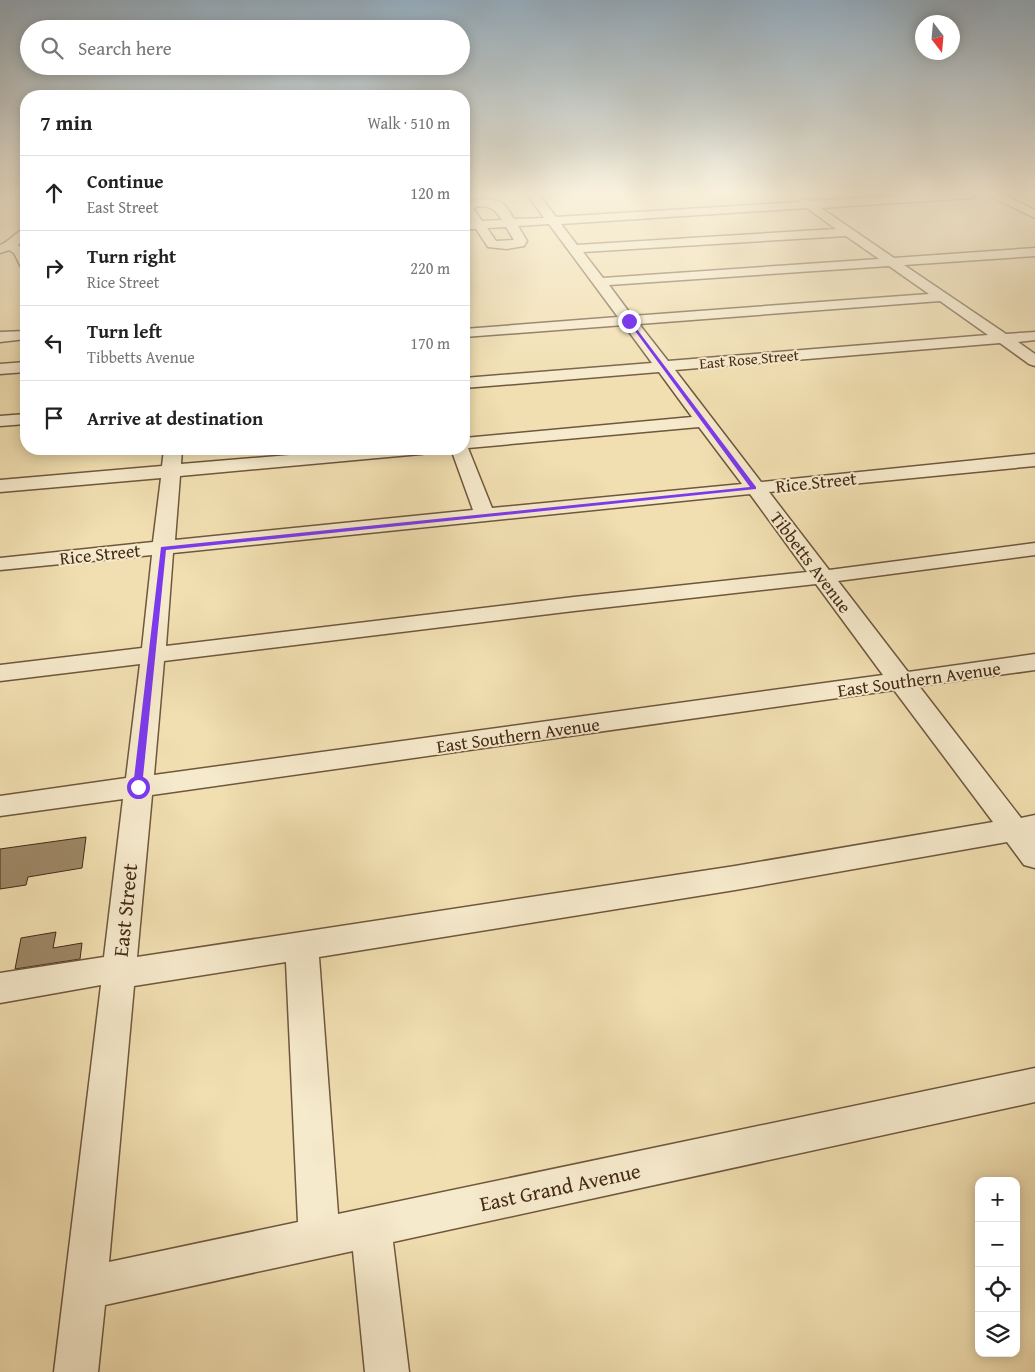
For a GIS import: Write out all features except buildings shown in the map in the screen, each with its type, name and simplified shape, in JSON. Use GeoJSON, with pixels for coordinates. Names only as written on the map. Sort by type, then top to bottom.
{"type":"FeatureCollection","features":[{"type":"Feature","properties":{"kind":"street","name":"Tibbetts Avenue"},"geometry":{"type":"LineString","coordinates":[[582,259],[901,682],[1025,828],[1035,857]]}},
{"type":"Feature","properties":{"kind":"street"},"geometry":{"type":"LineString","coordinates":[[888,259],[1035,361]]}},
{"type":"Feature","properties":{"kind":"street"},"geometry":{"type":"LineString","coordinates":[[599,282],[935,259]]}},
{"type":"Feature","properties":{"kind":"street"},"geometry":{"type":"LineString","coordinates":[[470,333],[944,297]]}},
{"type":"Feature","properties":{"kind":"street"},"geometry":{"type":"LineString","coordinates":[[0,337],[20,336]]}},
{"type":"Feature","properties":{"kind":"street","name":"East Rose Street"},"geometry":{"type":"LineString","coordinates":[[470,382],[1035,336]]}},
{"type":"Feature","properties":{"kind":"street"},"geometry":{"type":"LineString","coordinates":[[0,369],[20,367]]}},
{"type":"Feature","properties":{"kind":"street"},"geometry":{"type":"LineString","coordinates":[[0,421],[20,419]]}},
{"type":"Feature","properties":{"kind":"street"},"geometry":{"type":"LineString","coordinates":[[470,442],[704,421]]}},
{"type":"Feature","properties":{"kind":"street"},"geometry":{"type":"LineString","coordinates":[[0,486],[172,460],[285,455]]}},
{"type":"Feature","properties":{"kind":"street"},"geometry":{"type":"LineString","coordinates":[[462,455],[485,515]]}},
{"type":"Feature","properties":{"kind":"street","name":"East Street"},"geometry":{"type":"LineString","coordinates":[[76,1372],[172,460]]}},
{"type":"Feature","properties":{"kind":"street","name":"Rice Street"},"geometry":{"type":"LineString","coordinates":[[0,564],[1035,460]]}},
{"type":"Feature","properties":{"kind":"street"},"geometry":{"type":"LineString","coordinates":[[0,673],[564,605],[822,577],[1035,549]]}},
{"type":"Feature","properties":{"kind":"street","name":"East Southern Avenue"},"geometry":{"type":"LineString","coordinates":[[0,806],[1035,662]]}},
{"type":"Feature","properties":{"kind":"street"},"geometry":{"type":"LineString","coordinates":[[0,988],[302,946],[736,878],[1025,828]]}},
{"type":"Feature","properties":{"kind":"street"},"geometry":{"type":"LineString","coordinates":[[302,946],[304,1011],[319,1238]]}},
{"type":"Feature","properties":{"kind":"street","name":"East Grand Avenue"},"geometry":{"type":"LineString","coordinates":[[85,1288],[1035,1085]]}},
{"type":"Feature","properties":{"kind":"street"},"geometry":{"type":"LineString","coordinates":[[371,1227],[387,1372]]}},
{"type":"Feature","properties":{"kind":"route"},"geometry":{"type":"LineString","coordinates":[[138,787],[163,548],[754,488],[629,321]]}}]}
